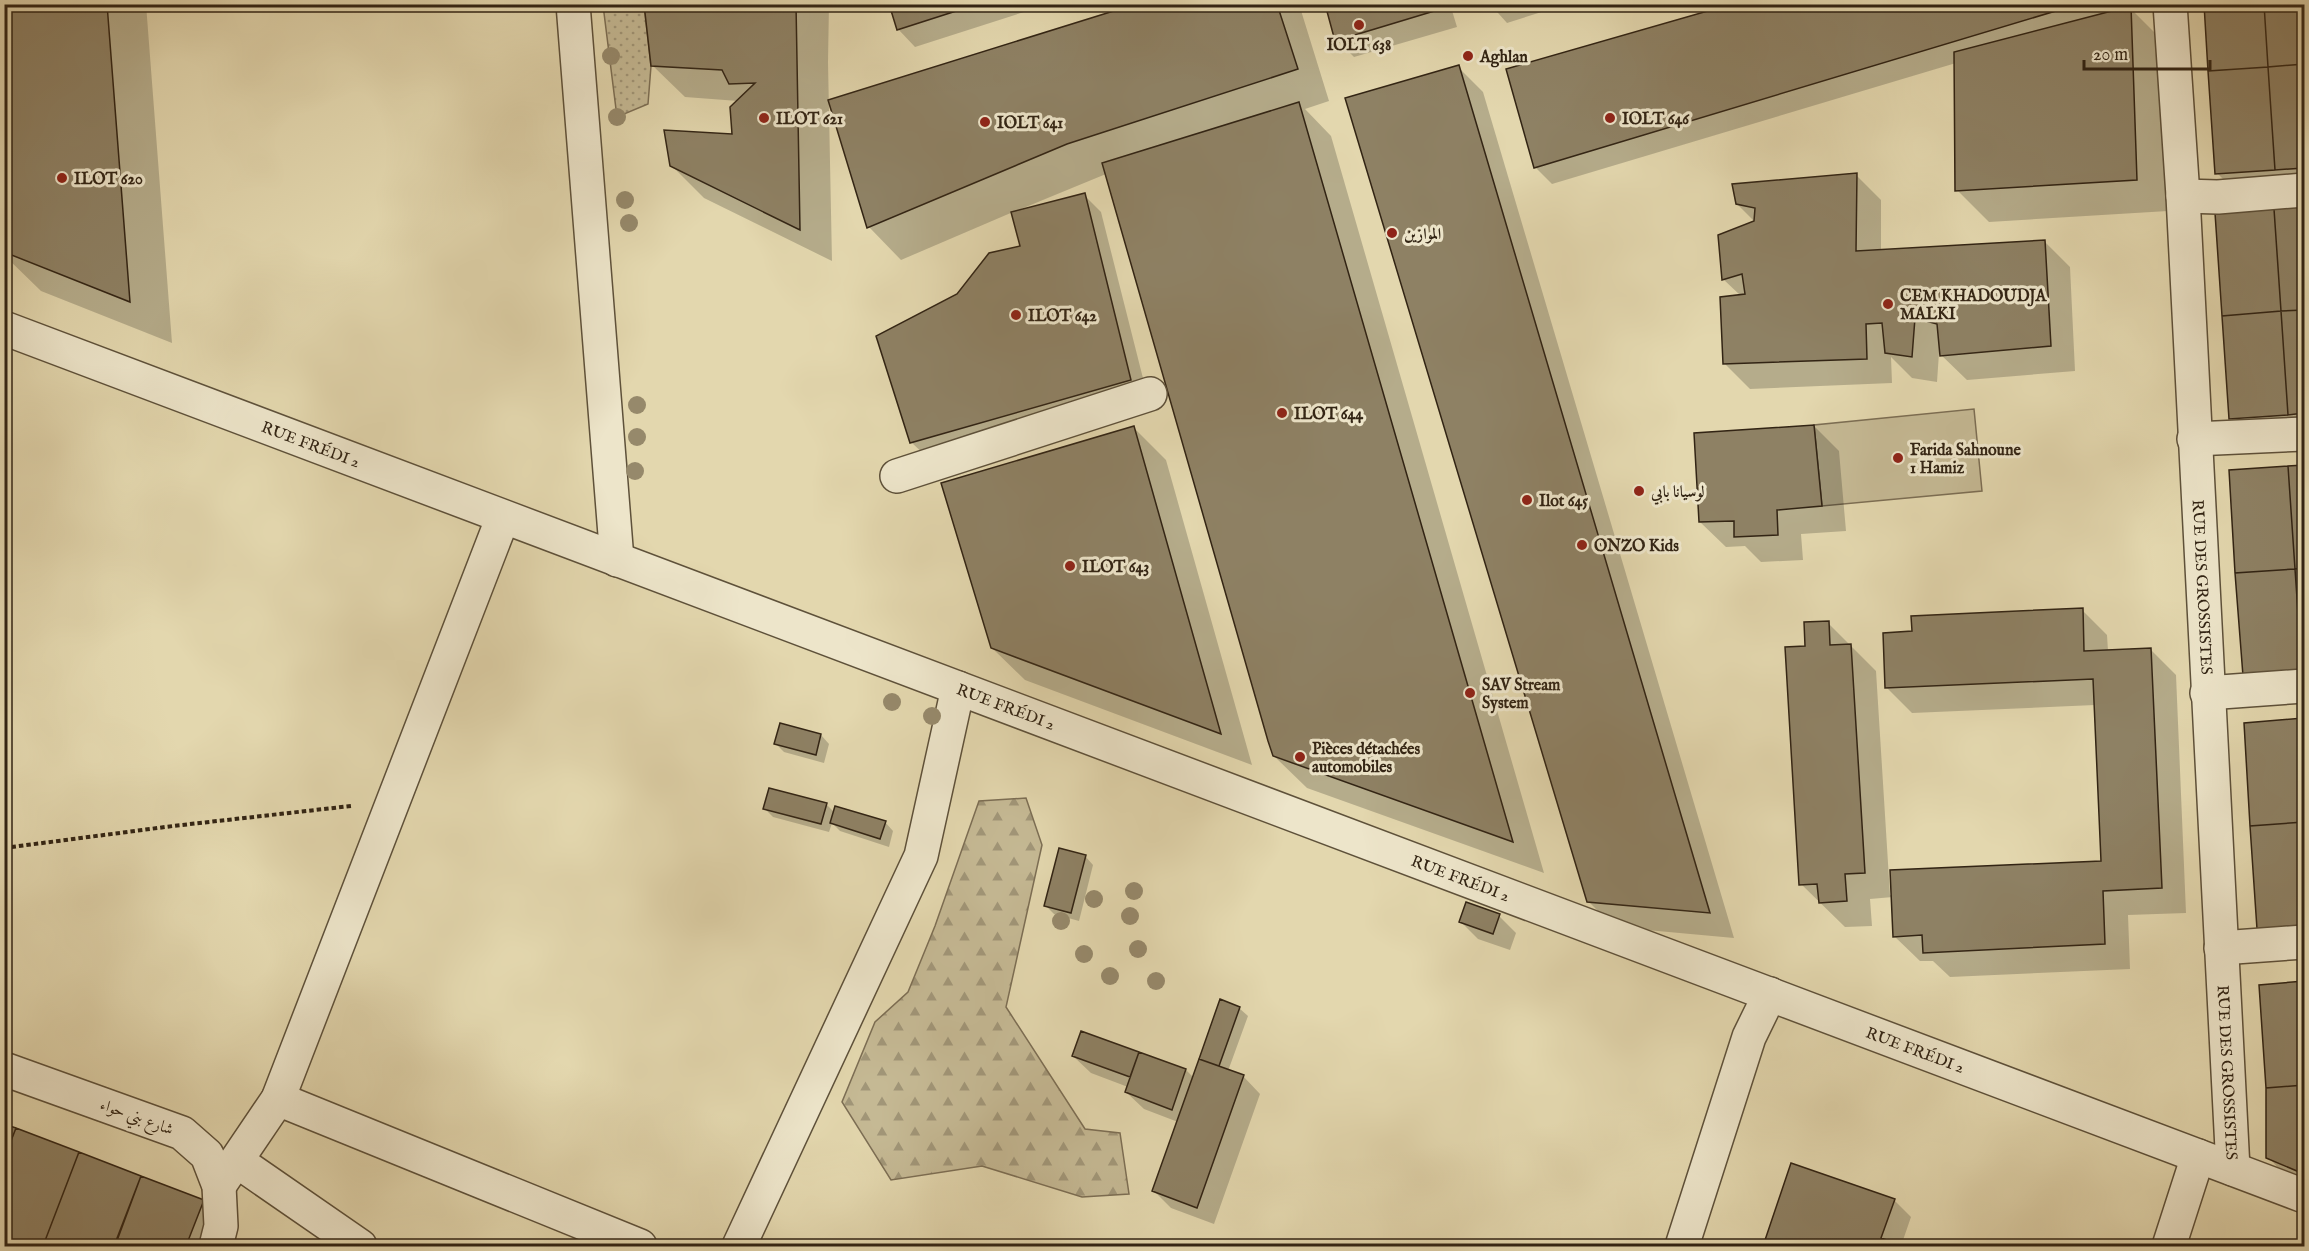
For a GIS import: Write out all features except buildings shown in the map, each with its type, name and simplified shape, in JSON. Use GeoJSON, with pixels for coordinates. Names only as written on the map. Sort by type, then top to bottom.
{"type":"FeatureCollection","features":[{"type":"Feature","properties":{"kind":"street"},"geometry":{"type":"LineString","coordinates":[[573,4],[617,560]]}},
{"type":"Feature","properties":{"kind":"street","name":"RUE DES GROSSISTES"},"geometry":{"type":"LineString","coordinates":[[2169,4],[2183,196],[2233,1169]]}},
{"type":"Feature","properties":{"kind":"street"},"geometry":{"type":"LineString","coordinates":[[2183,196],[2218,197],[2304,190]]}},
{"type":"Feature","properties":{"kind":"street","name":"RUE FRÉDI 2"},"geometry":{"type":"LineString","coordinates":[[4,328],[2304,1196]]}},
{"type":"Feature","properties":{"kind":"street"},"geometry":{"type":"LineString","coordinates":[[897,476],[1150,394]]}},
{"type":"Feature","properties":{"kind":"street"},"geometry":{"type":"LineString","coordinates":[[2194,439],[2304,434]]}},
{"type":"Feature","properties":{"kind":"street"},"geometry":{"type":"LineString","coordinates":[[360,1246],[228,1174],[278,1099],[503,517]]}},
{"type":"Feature","properties":{"kind":"street"},"geometry":{"type":"LineString","coordinates":[[2207,693],[2304,686]]}},
{"type":"Feature","properties":{"kind":"street"},"geometry":{"type":"LineString","coordinates":[[739,1246],[921,856],[958,688]]}},
{"type":"Feature","properties":{"kind":"street"},"geometry":{"type":"LineString","coordinates":[[2221,948],[2304,942]]}},
{"type":"Feature","properties":{"kind":"street"},"geometry":{"type":"LineString","coordinates":[[1682,1246],[1749,1037],[1770,994]]}},
{"type":"Feature","properties":{"kind":"street","name":"شارع بني حواء"},"geometry":{"type":"LineString","coordinates":[[4,1069],[182,1132],[228,1174],[216,1246]]}},
{"type":"Feature","properties":{"kind":"street"},"geometry":{"type":"LineString","coordinates":[[278,1099],[640,1246]]}},
{"type":"Feature","properties":{"kind":"street"},"geometry":{"type":"LineString","coordinates":[[2169,1246],[2198,1156]]}},
{"type":"Feature","properties":{"kind":"path"},"geometry":{"type":"LineString","coordinates":[[4,848],[393,801]]}},
{"type":"Feature","properties":{"kind":"green space"},"geometry":{"type":"Polygon","coordinates":[[[603,5],[644,5],[651,66],[648,104],[617,117],[603,5]]]}},
{"type":"Feature","properties":{"kind":"green space","name":"Farida Sahnoune 1 Hamiz"},"geometry":{"type":"Polygon","coordinates":[[[1974,409],[1982,491],[1822,506],[1814,425],[1974,409]]]}},
{"type":"Feature","properties":{"kind":"green space"},"geometry":{"type":"Polygon","coordinates":[[[1026,798],[1042,845],[1006,1007],[1085,1129],[1120,1133],[1129,1194],[1082,1197],[982,1166],[891,1180],[842,1102],[875,1022],[908,992],[935,926],[979,801],[1026,798]]]}},
{"type":"Feature","properties":{"kind":"place","name":"IOLT 638"},"geometry":{"type":"Point","coordinates":[1359,25]}},
{"type":"Feature","properties":{"kind":"place","name":"Aghlan"},"geometry":{"type":"Point","coordinates":[1468,56]}},
{"type":"Feature","properties":{"kind":"place","name":"ILOT 621"},"geometry":{"type":"Point","coordinates":[764,118]}},
{"type":"Feature","properties":{"kind":"place","name":"IOLT 646"},"geometry":{"type":"Point","coordinates":[1610,118]}},
{"type":"Feature","properties":{"kind":"place","name":"IOLT 641"},"geometry":{"type":"Point","coordinates":[985,122]}},
{"type":"Feature","properties":{"kind":"place","name":"ILOT 620"},"geometry":{"type":"Point","coordinates":[62,178]}},
{"type":"Feature","properties":{"kind":"place","name":"الموازين"},"geometry":{"type":"Point","coordinates":[1392,233]}},
{"type":"Feature","properties":{"kind":"place","name":"CEM KHADOUDJA MALKI"},"geometry":{"type":"Point","coordinates":[1888,304]}},
{"type":"Feature","properties":{"kind":"place","name":"ILOT 642"},"geometry":{"type":"Point","coordinates":[1016,315]}},
{"type":"Feature","properties":{"kind":"place","name":"ILOT 644"},"geometry":{"type":"Point","coordinates":[1282,413]}},
{"type":"Feature","properties":{"kind":"place","name":"Farida Sahnoune 1 Hamiz"},"geometry":{"type":"Point","coordinates":[1898,458]}},
{"type":"Feature","properties":{"kind":"place","name":"لوسيانا بابي"},"geometry":{"type":"Point","coordinates":[1639,491]}},
{"type":"Feature","properties":{"kind":"place","name":"Ilot 645"},"geometry":{"type":"Point","coordinates":[1527,500]}},
{"type":"Feature","properties":{"kind":"place","name":"ONZO Kids"},"geometry":{"type":"Point","coordinates":[1582,545]}},
{"type":"Feature","properties":{"kind":"place","name":"ILOT 643"},"geometry":{"type":"Point","coordinates":[1070,566]}},
{"type":"Feature","properties":{"kind":"place","name":"SAV Stream System"},"geometry":{"type":"Point","coordinates":[1470,693]}},
{"type":"Feature","properties":{"kind":"place","name":"Pièces détachées automobiles"},"geometry":{"type":"Point","coordinates":[1300,757]}}]}
